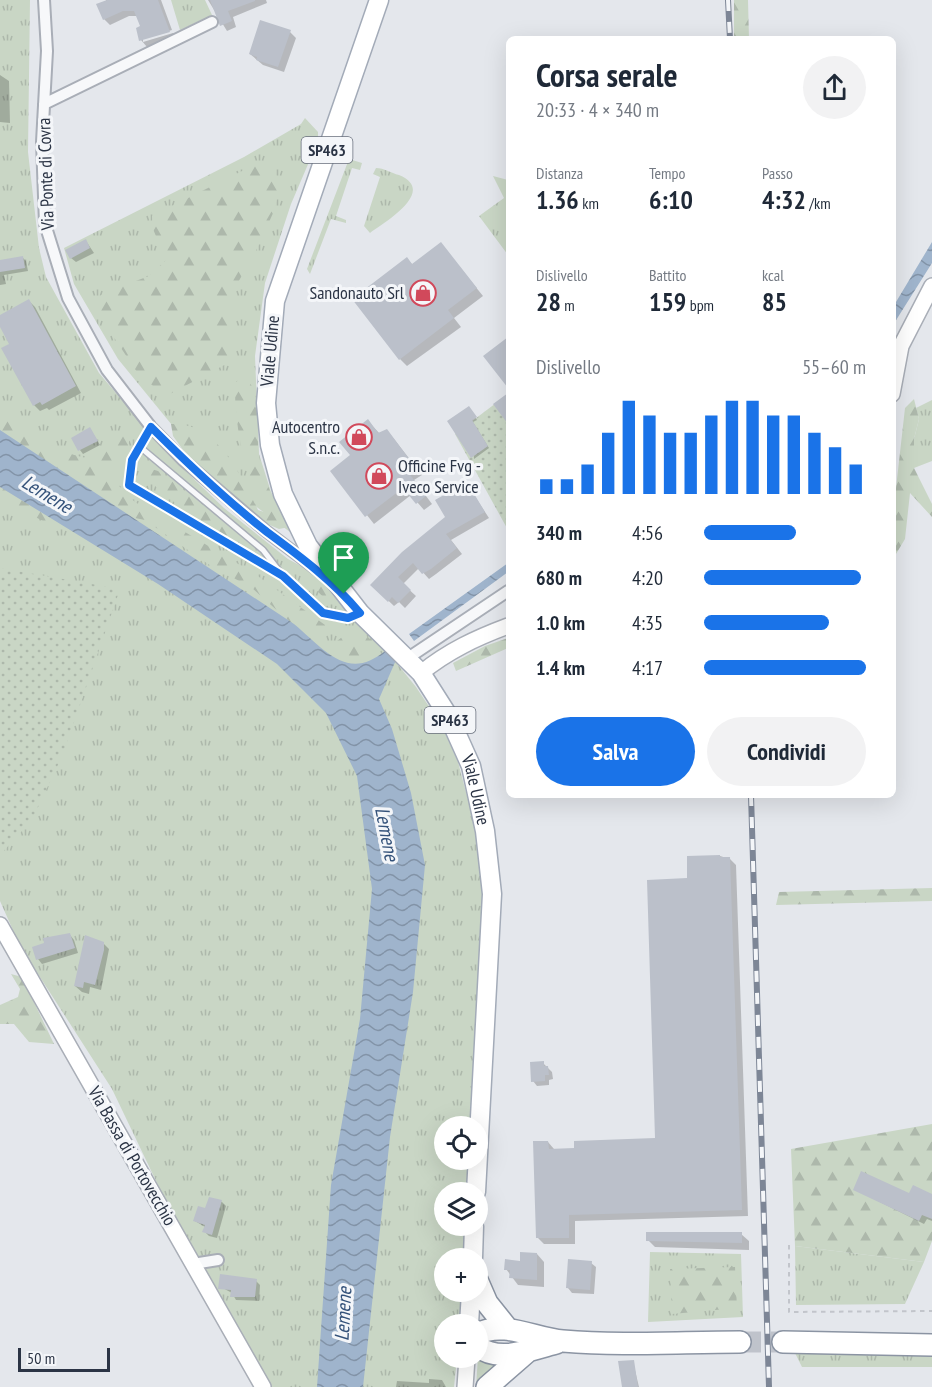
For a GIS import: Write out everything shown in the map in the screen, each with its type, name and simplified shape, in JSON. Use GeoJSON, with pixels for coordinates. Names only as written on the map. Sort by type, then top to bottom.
{"type":"FeatureCollection","features":[{"type":"Feature","properties":{"kind":"highway"},"geometry":{"type":"LineString","coordinates":[[488,1302],[507,1328]]}},
{"type":"Feature","properties":{"kind":"highway"},"geometry":{"type":"LineString","coordinates":[[488,1330],[507,1328],[563,1341],[740,1342]]}},
{"type":"Feature","properties":{"kind":"highway"},"geometry":{"type":"LineString","coordinates":[[488,1353],[527,1351],[563,1341]]}},
{"type":"Feature","properties":{"kind":"highway"},"geometry":{"type":"LineString","coordinates":[[783,1342],[906,1343],[932,1346]]}},
{"type":"Feature","properties":{"kind":"highway"},"geometry":{"type":"LineString","coordinates":[[487,1387],[493,1379],[527,1351]]}},
{"type":"Feature","properties":{"kind":"main road","name":"Viale Udine"},"geometry":{"type":"LineString","coordinates":[[379,0],[275,301],[267,363],[266,403],[270,445],[283,494],[308,546],[360,613],[421,673],[449,717],[471,766],[485,831],[492,894],[477,1182]]}},
{"type":"Feature","properties":{"kind":"street","name":"Via Ponte di Covra"},"geometry":{"type":"LineString","coordinates":[[44,0],[47,51],[42,142],[45,224],[68,298],[107,370],[151,427],[192,467],[344,594]]}},
{"type":"Feature","properties":{"kind":"street"},"geometry":{"type":"LineString","coordinates":[[44,104],[212,22]]}},
{"type":"Feature","properties":{"kind":"street"},"geometry":{"type":"LineString","coordinates":[[896,373],[901,346],[932,286]]}},
{"type":"Feature","properties":{"kind":"street"},"geometry":{"type":"LineString","coordinates":[[408,658],[506,592]]}},
{"type":"Feature","properties":{"kind":"street"},"geometry":{"type":"LineString","coordinates":[[421,673],[441,657],[463,645],[506,627]]}},
{"type":"Feature","properties":{"kind":"street","name":"Via Bassa di Portovecchio"},"geometry":{"type":"LineString","coordinates":[[0,925],[263,1387]]}},
{"type":"Feature","properties":{"kind":"street"},"geometry":{"type":"LineString","coordinates":[[193,1264],[218,1260]]}},
{"type":"Feature","properties":{"kind":"street"},"geometry":{"type":"LineString","coordinates":[[465,1387],[466,1368]]}},
{"type":"Feature","properties":{"kind":"lane"},"geometry":{"type":"LineString","coordinates":[[151,427],[132,460],[129,485],[283,576]]}},
{"type":"Feature","properties":{"kind":"lane"},"geometry":{"type":"LineString","coordinates":[[140,447],[263,550],[283,576],[323,613],[348,618],[360,613]]}},
{"type":"Feature","properties":{"kind":"path"},"geometry":{"type":"LineString","coordinates":[[789,1245],[789,1312],[932,1311]]}},
{"type":"Feature","properties":{"kind":"green space"},"geometry":{"type":"Polygon","coordinates":[[[0,0],[30,0],[28,152],[39,248],[46,277],[99,373],[167,453],[224,508],[288,559],[316,574],[355,621],[386,650],[416,687],[442,726],[458,762],[476,830],[483,883],[473,1116],[434,1116],[434,1170],[470,1170],[470,1182],[434,1182],[434,1236],[466,1236],[465,1248],[434,1248],[434,1302],[461,1302],[460,1314],[434,1314],[434,1368],[456,1368],[454,1387],[270,1387],[249,1346],[180,1231],[112,1089],[20,946],[0,901],[0,0]]]}},
{"type":"Feature","properties":{"kind":"green space"},"geometry":{"type":"Polygon","coordinates":[[[171,0],[205,0],[212,15],[180,30],[171,0]]]}},
{"type":"Feature","properties":{"kind":"green space"},"geometry":{"type":"Polygon","coordinates":[[[734,0],[748,0],[749,36],[734,36],[734,0]]]}},
{"type":"Feature","properties":{"kind":"green space"},"geometry":{"type":"Polygon","coordinates":[[[305,118],[318,132],[318,141],[291,204],[265,283],[255,356],[259,454],[271,492],[290,532],[238,493],[194,452],[118,359],[74,284],[64,248],[244,157],[301,124],[305,118]]]}},
{"type":"Feature","properties":{"kind":"green space"},"geometry":{"type":"Polygon","coordinates":[[[349,159],[362,163],[360,170],[352,168],[336,216],[346,220],[346,223],[331,219],[310,274],[307,269],[349,159]]]}},
{"type":"Feature","properties":{"kind":"green space"},"geometry":{"type":"Polygon","coordinates":[[[254,165],[273,166],[280,186],[274,211],[255,253],[233,291],[230,362],[166,396],[139,375],[91,303],[104,293],[149,276],[166,260],[153,229],[152,216],[254,165]]]}},
{"type":"Feature","properties":{"kind":"green space"},"geometry":{"type":"Polygon","coordinates":[[[376,168],[399,175],[410,182],[413,189],[411,198],[404,206],[370,233],[364,226],[380,177],[373,174],[376,168]]]}},
{"type":"Feature","properties":{"kind":"green space"},"geometry":{"type":"Polygon","coordinates":[[[493,176],[506,179],[506,252],[479,216],[504,198],[493,176]]]}},
{"type":"Feature","properties":{"kind":"green space"},"geometry":{"type":"Polygon","coordinates":[[[243,376],[250,383],[257,402],[258,446],[264,474],[289,527],[279,529],[256,519],[188,457],[173,436],[171,424],[187,425],[201,431],[214,441],[235,467],[258,510],[270,514],[258,500],[240,443],[235,383],[243,376]]]}},
{"type":"Feature","properties":{"kind":"green space"},"geometry":{"type":"Polygon","coordinates":[[[506,396],[506,526],[455,434],[506,396]]]}},
{"type":"Feature","properties":{"kind":"green space"},"geometry":{"type":"Polygon","coordinates":[[[914,399],[919,419],[914,439],[914,468],[932,504],[932,517],[910,493],[905,539],[896,554],[896,488],[905,408],[914,399]]]}},
{"type":"Feature","properties":{"kind":"green space"},"geometry":{"type":"Polygon","coordinates":[[[932,400],[932,461],[914,468],[914,439],[919,419],[916,408],[932,400]]]}},
{"type":"Feature","properties":{"kind":"green space"},"geometry":{"type":"Polygon","coordinates":[[[0,408],[43,441],[80,457],[93,459],[131,429],[127,455],[115,478],[121,489],[135,502],[255,574],[325,625],[325,636],[321,640],[290,622],[252,588],[208,564],[145,520],[130,517],[0,430],[0,408]]]}},
{"type":"Feature","properties":{"kind":"green space"},"geometry":{"type":"Polygon","coordinates":[[[148,468],[158,471],[251,541],[256,550],[226,537],[184,510],[146,478],[148,468]]]}},
{"type":"Feature","properties":{"kind":"green space"},"geometry":{"type":"Polygon","coordinates":[[[0,487],[54,520],[51,525],[0,499],[0,487]]]}},
{"type":"Feature","properties":{"kind":"green space"},"geometry":{"type":"Polygon","coordinates":[[[0,568],[120,589],[63,754],[32,820],[0,855],[0,568]]]}},
{"type":"Feature","properties":{"kind":"green space"},"geometry":{"type":"Polygon","coordinates":[[[309,575],[324,583],[334,597],[329,600],[319,593],[309,575]]]}},
{"type":"Feature","properties":{"kind":"green space"},"geometry":{"type":"Polygon","coordinates":[[[355,627],[380,647],[368,658],[352,663],[336,648],[337,641],[355,627]]]}},
{"type":"Feature","properties":{"kind":"green space"},"geometry":{"type":"Polygon","coordinates":[[[506,639],[506,649],[456,671],[453,663],[485,646],[506,639]]]}},
{"type":"Feature","properties":{"kind":"green space"},"geometry":{"type":"Polygon","coordinates":[[[932,888],[932,901],[776,905],[779,892],[932,888]]]}},
{"type":"Feature","properties":{"kind":"green space"},"geometry":{"type":"Polygon","coordinates":[[[11,974],[22,977],[54,1044],[29,1042],[14,1024],[0,1024],[0,1005],[18,997],[20,989],[11,974]]]}},
{"type":"Feature","properties":{"kind":"green space"},"geometry":{"type":"Polygon","coordinates":[[[932,1124],[932,1241],[924,1262],[795,1246],[791,1149],[932,1124]]]}},
{"type":"Feature","properties":{"kind":"green space"},"geometry":{"type":"Polygon","coordinates":[[[795,1246],[924,1262],[905,1304],[796,1305],[795,1246]]]}},
{"type":"Feature","properties":{"kind":"green space"},"geometry":{"type":"Polygon","coordinates":[[[650,1252],[741,1254],[743,1317],[648,1322],[650,1252]]]}},
{"type":"Feature","properties":{"kind":"green space"},"geometry":{"type":"Polygon","coordinates":[[[735,1267],[737,1308],[672,1314],[670,1269],[735,1267]]]}},
{"type":"Feature","properties":{"kind":"green space"},"geometry":{"type":"Polygon","coordinates":[[[795,1353],[932,1355],[932,1367],[802,1367],[795,1353]]]}},
{"type":"Feature","properties":{"kind":"green space"},"geometry":{"type":"Polygon","coordinates":[[[488,1359],[502,1361],[476,1387],[477,1368],[488,1368],[488,1359]]]}},
{"type":"Feature","properties":{"kind":"water"},"geometry":{"type":"Polygon","coordinates":[[[932,242],[932,263],[896,320],[896,302],[932,242]]]}},
{"type":"Feature","properties":{"kind":"water","name":"Lemene"},"geometry":{"type":"Polygon","coordinates":[[[0,430],[294,624],[337,659],[348,663],[360,663],[386,650],[396,660],[379,699],[392,729],[411,793],[425,865],[413,992],[390,1137],[363,1387],[317,1387],[331,1185],[360,1019],[372,889],[357,776],[326,713],[277,664],[158,584],[0,487],[0,430]]]}},
{"type":"Feature","properties":{"kind":"water"},"geometry":{"type":"Polygon","coordinates":[[[506,564],[506,573],[414,641],[409,634],[506,564]]]}},
{"type":"Feature","properties":{"kind":"building"},"geometry":{"type":"Polygon","coordinates":[[[107,0],[158,0],[170,32],[139,41],[136,28],[140,26],[134,11],[123,11],[103,20],[96,4],[107,0]]]}},
{"type":"Feature","properties":{"kind":"building"},"geometry":{"type":"Polygon","coordinates":[[[210,0],[255,1],[228,11],[232,21],[220,26],[210,0]]]}},
{"type":"Feature","properties":{"kind":"building"},"geometry":{"type":"Polygon","coordinates":[[[260,20],[291,30],[278,67],[256,60],[257,57],[249,54],[260,20]]]}},
{"type":"Feature","properties":{"kind":"building"},"geometry":{"type":"Polygon","coordinates":[[[86,239],[90,248],[70,259],[65,250],[86,239]]]}},
{"type":"Feature","properties":{"kind":"building","name":"Sandonauto Srl"},"geometry":{"type":"Polygon","coordinates":[[[441,242],[477,288],[448,310],[454,318],[399,360],[352,299],[407,257],[412,264],[441,242]]]}},
{"type":"Feature","properties":{"kind":"building"},"geometry":{"type":"Polygon","coordinates":[[[23,256],[25,268],[0,272],[0,260],[23,256]]]}},
{"type":"Feature","properties":{"kind":"building"},"geometry":{"type":"Polygon","coordinates":[[[29,299],[76,386],[42,405],[40,402],[33,406],[1,348],[9,344],[0,327],[0,315],[29,299]]]}},
{"type":"Feature","properties":{"kind":"building"},"geometry":{"type":"Polygon","coordinates":[[[506,339],[506,385],[483,356],[506,339]]]}},
{"type":"Feature","properties":{"kind":"building"},"geometry":{"type":"Polygon","coordinates":[[[506,394],[506,421],[493,404],[506,394]]]}},
{"type":"Feature","properties":{"kind":"building"},"geometry":{"type":"Polygon","coordinates":[[[469,406],[477,417],[472,420],[488,446],[471,458],[447,421],[469,406]]]}},
{"type":"Feature","properties":{"kind":"building","name":"Officine Fvg - Iveco Service"},"geometry":{"type":"Polygon","coordinates":[[[368,419],[378,433],[387,429],[415,467],[408,472],[426,496],[416,504],[403,488],[365,517],[330,471],[350,455],[339,442],[368,419]]]}},
{"type":"Feature","properties":{"kind":"building"},"geometry":{"type":"Polygon","coordinates":[[[90,427],[98,441],[78,451],[71,438],[90,427]]]}},
{"type":"Feature","properties":{"kind":"building"},"geometry":{"type":"Polygon","coordinates":[[[467,482],[485,512],[446,534],[457,548],[431,569],[422,574],[413,563],[398,577],[411,590],[398,603],[392,597],[388,602],[370,585],[402,552],[445,517],[435,500],[467,482]]]}},
{"type":"Feature","properties":{"kind":"building"},"geometry":{"type":"Polygon","coordinates":[[[720,855],[720,857],[730,857],[742,1210],[569,1215],[569,1238],[536,1238],[533,1141],[548,1141],[549,1149],[574,1148],[574,1141],[655,1138],[647,880],[687,878],[687,856],[720,855]]]}},
{"type":"Feature","properties":{"kind":"building"},"geometry":{"type":"Polygon","coordinates":[[[70,933],[75,948],[36,960],[32,947],[44,943],[43,938],[70,933]]]}},
{"type":"Feature","properties":{"kind":"building"},"geometry":{"type":"Polygon","coordinates":[[[85,935],[104,942],[104,950],[95,985],[84,982],[83,988],[74,986],[85,935]]]}},
{"type":"Feature","properties":{"kind":"building"},"geometry":{"type":"Polygon","coordinates":[[[544,1061],[544,1066],[548,1066],[549,1075],[545,1075],[545,1081],[531,1082],[530,1062],[544,1061]]]}},
{"type":"Feature","properties":{"kind":"building"},"geometry":{"type":"Polygon","coordinates":[[[861,1171],[909,1193],[913,1185],[932,1194],[932,1219],[922,1215],[919,1221],[853,1190],[861,1171]]]}},
{"type":"Feature","properties":{"kind":"building"},"geometry":{"type":"Polygon","coordinates":[[[209,1197],[222,1200],[212,1235],[202,1232],[205,1225],[193,1221],[198,1206],[205,1208],[209,1197]]]}},
{"type":"Feature","properties":{"kind":"building"},"geometry":{"type":"Polygon","coordinates":[[[646,1232],[742,1232],[742,1243],[646,1241],[646,1232]]]}},
{"type":"Feature","properties":{"kind":"building"},"geometry":{"type":"Polygon","coordinates":[[[520,1252],[537,1253],[537,1280],[509,1278],[510,1270],[504,1270],[505,1259],[520,1261],[520,1252]]]}},
{"type":"Feature","properties":{"kind":"building"},"geometry":{"type":"Polygon","coordinates":[[[568,1259],[592,1261],[590,1290],[566,1288],[568,1259]]]}},
{"type":"Feature","properties":{"kind":"building"},"geometry":{"type":"Polygon","coordinates":[[[220,1274],[257,1279],[255,1297],[230,1297],[231,1290],[218,1289],[220,1274]]]}},
{"type":"Feature","properties":{"kind":"building"},"geometry":{"type":"Polygon","coordinates":[[[634,1360],[638,1387],[622,1387],[618,1361],[634,1360]]]}},
{"type":"Feature","properties":{"kind":"tunnel"},"geometry":{"type":"LineString","coordinates":[[740,1342],[783,1342]]}},
{"type":"Feature","properties":{"kind":"railway"},"geometry":{"type":"LineString","coordinates":[[728,0],[730,36]]}},
{"type":"Feature","properties":{"kind":"railway"},"geometry":{"type":"LineString","coordinates":[[751,798],[769,1387]]}},
{"type":"Feature","properties":{"kind":"place","name":"Sandonauto Srl"},"geometry":{"type":"Point","coordinates":[423,293]}},
{"type":"Feature","properties":{"kind":"place","name":"Autocentro S.n.c."},"geometry":{"type":"Point","coordinates":[359,437]}},
{"type":"Feature","properties":{"kind":"place","name":"Officine Fvg - Iveco Service"},"geometry":{"type":"Point","coordinates":[379,476]}},
{"type":"Feature","properties":{"kind":"route"},"geometry":{"type":"LineString","coordinates":[[151,427],[183,460],[344,594],[360,613],[348,618],[337,618],[323,613],[283,576],[208,534],[129,485],[132,460],[151,427]]}}]}
